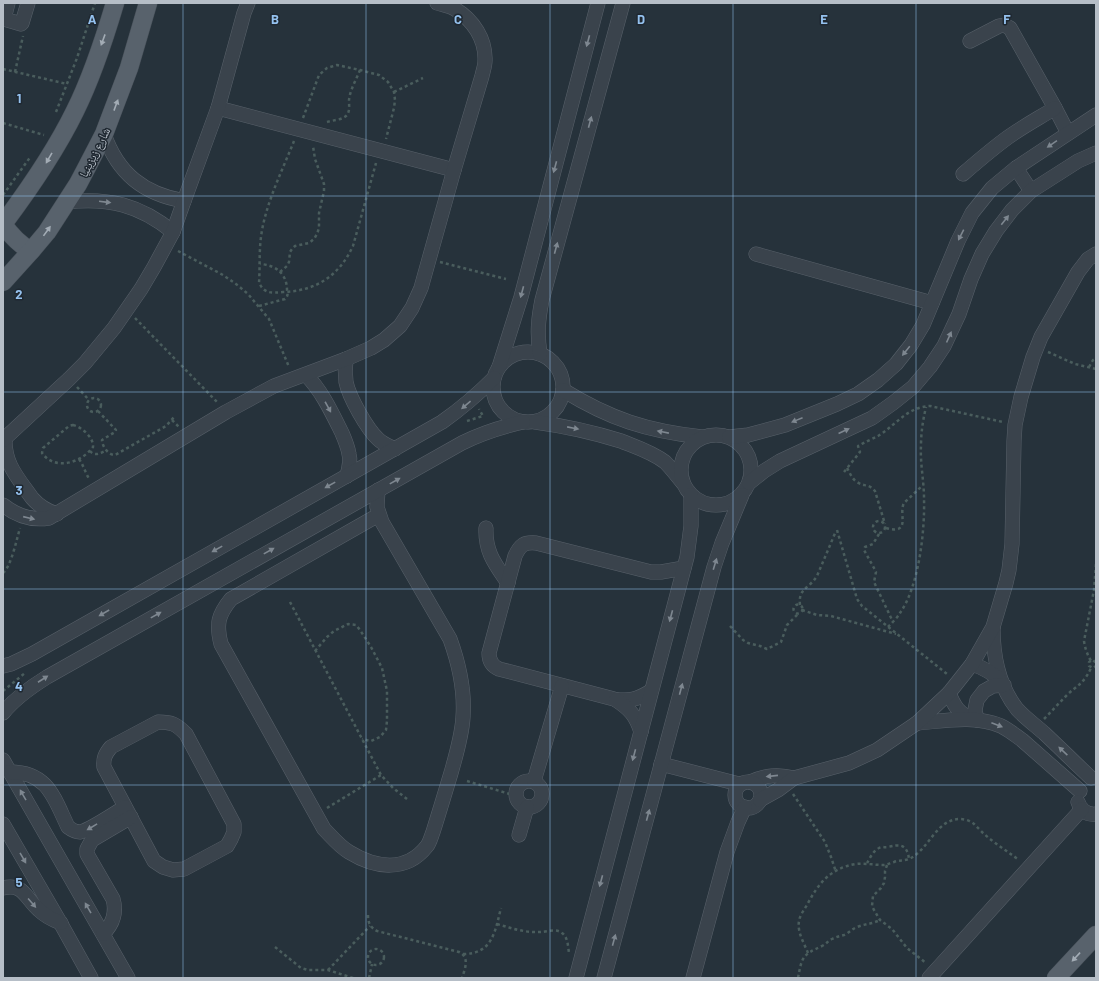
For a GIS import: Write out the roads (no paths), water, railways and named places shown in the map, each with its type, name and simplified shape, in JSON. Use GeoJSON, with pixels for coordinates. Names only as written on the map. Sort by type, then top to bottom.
{"type":"FeatureCollection","features":[{"type":"Feature","properties":{"kind":"main road"},"geometry":{"type":"LineString","coordinates":[[31,251],[18,242],[7,231],[3,224],[42,169],[75,110],[92,71],[115,3]]}},
{"type":"Feature","properties":{"kind":"main road","name":"شارع زيزينيا"},"geometry":{"type":"LineString","coordinates":[[3,281],[47,232],[85,172],[104,134],[129,68],[148,3]]}},
{"type":"Feature","properties":{"kind":"main road"},"geometry":{"type":"LineString","coordinates":[[3,268],[3,281]]}},
{"type":"Feature","properties":{"kind":"main road"},"geometry":{"type":"LineString","coordinates":[[1056,978],[1096,935]]}},
{"type":"Feature","properties":{"kind":"street"},"geometry":{"type":"LineString","coordinates":[[8,3],[4,19],[22,24],[28,3]]}},
{"type":"Feature","properties":{"kind":"street"},"geometry":{"type":"LineString","coordinates":[[57,514],[46,510],[32,498],[8,462],[4,439],[69,380],[100,346],[127,310],[166,245],[184,201],[218,108],[248,3]]}},
{"type":"Feature","properties":{"kind":"street"},"geometry":{"type":"LineString","coordinates":[[3,505],[13,512],[31,519],[40,520],[49,518],[226,412],[274,386],[346,360],[371,348],[384,340],[400,326],[412,308],[421,288],[485,61],[483,45],[477,30],[467,18],[454,8],[437,3]]}},
{"type":"Feature","properties":{"kind":"street"},"geometry":{"type":"LineString","coordinates":[[598,3],[521,297],[496,372],[492,390],[495,401],[502,411],[511,419],[568,427],[594,433],[639,448],[652,454],[675,472],[687,490],[703,503],[716,505],[730,502],[764,471],[780,461],[872,418],[913,387],[930,368],[944,346],[959,314],[971,279],[982,254],[996,231],[1012,210],[1031,191],[1078,161],[1096,153]]}},
{"type":"Feature","properties":{"kind":"street"},"geometry":{"type":"LineString","coordinates":[[540,354],[538,318],[542,300],[623,3]]}},
{"type":"Feature","properties":{"kind":"street"},"geometry":{"type":"LineString","coordinates":[[970,41],[999,26],[1004,25],[1010,28],[1068,133]]}},
{"type":"Feature","properties":{"kind":"street"},"geometry":{"type":"LineString","coordinates":[[218,108],[454,170]]}},
{"type":"Feature","properties":{"kind":"street"},"geometry":{"type":"LineString","coordinates":[[964,174],[1007,138],[1030,122],[1055,108]]}},
{"type":"Feature","properties":{"kind":"street"},"geometry":{"type":"LineString","coordinates":[[576,978],[690,542],[691,526],[687,490],[680,470],[683,457],[690,445],[702,437],[715,434],[729,437],[748,435],[785,425],[858,394],[878,380],[896,364],[911,345],[923,325],[972,213],[992,188],[1016,168],[1096,115]]}},
{"type":"Feature","properties":{"kind":"street"},"geometry":{"type":"LineString","coordinates":[[104,134],[108,146],[121,168],[135,181],[162,196],[184,201]]}},
{"type":"Feature","properties":{"kind":"street"},"geometry":{"type":"LineString","coordinates":[[1016,168],[1031,191]]}},
{"type":"Feature","properties":{"kind":"street"},"geometry":{"type":"LineString","coordinates":[[66,202],[92,200],[123,205],[141,211],[152,217],[172,232]]}},
{"type":"Feature","properties":{"kind":"street"},"geometry":{"type":"LineString","coordinates":[[756,254],[932,303]]}},
{"type":"Feature","properties":{"kind":"street"},"geometry":{"type":"LineString","coordinates":[[790,781],[783,775],[761,777],[745,783],[736,789],[734,795],[740,805],[751,807],[790,781],[863,757],[877,750],[917,723],[953,688],[972,664],[993,627],[1006,583],[1011,558],[1015,425],[1021,397],[1036,347],[1045,328],[1078,272],[1088,259],[1096,254]]}},
{"type":"Feature","properties":{"kind":"street"},"geometry":{"type":"LineString","coordinates":[[3,666],[11,664],[32,654],[442,422],[461,409],[478,394],[507,359],[517,354],[529,352],[540,354],[550,360],[557,368],[562,379],[563,390],[560,401],[554,411],[545,418],[502,427],[462,443],[47,677],[27,690],[9,706],[3,714]]}},
{"type":"Feature","properties":{"kind":"street"},"geometry":{"type":"LineString","coordinates":[[346,360],[346,382],[348,390],[358,411],[372,433],[382,443],[395,449]]}},
{"type":"Feature","properties":{"kind":"street"},"geometry":{"type":"LineString","coordinates":[[300,377],[315,385],[336,421],[348,448],[350,462],[348,476]]}},
{"type":"Feature","properties":{"kind":"street"},"geometry":{"type":"LineString","coordinates":[[563,390],[581,401],[619,419],[660,431],[702,437]]}},
{"type":"Feature","properties":{"kind":"street"},"geometry":{"type":"LineString","coordinates":[[604,978],[714,567],[722,542],[752,469],[749,456],[741,444],[729,437]]}},
{"type":"Feature","properties":{"kind":"street"},"geometry":{"type":"LineString","coordinates":[[378,490],[378,520],[450,639],[461,677],[463,701],[461,733],[458,748],[428,845],[418,856],[406,863],[393,866],[378,865],[348,852],[324,829],[221,644],[218,632],[219,620],[223,609],[231,599],[378,520]]}},
{"type":"Feature","properties":{"kind":"street"},"geometry":{"type":"LineString","coordinates":[[351,506],[378,520]]}},
{"type":"Feature","properties":{"kind":"street"},"geometry":{"type":"LineString","coordinates":[[486,528],[486,538],[491,558],[508,583]]}},
{"type":"Feature","properties":{"kind":"street"},"geometry":{"type":"LineString","coordinates":[[651,692],[635,699],[626,701],[616,700],[499,669],[494,667],[491,663],[489,653],[518,550],[522,545],[529,542],[536,543],[651,572],[661,572],[684,568]]}},
{"type":"Feature","properties":{"kind":"street"},"geometry":{"type":"LineString","coordinates":[[651,572],[678,591]]}},
{"type":"Feature","properties":{"kind":"street"},"geometry":{"type":"LineString","coordinates":[[993,627],[995,656],[1009,697],[1026,718],[1094,776],[1080,791],[1078,801],[1082,810],[1086,813],[1091,815],[1096,814]]}},
{"type":"Feature","properties":{"kind":"street"},"geometry":{"type":"LineString","coordinates":[[972,664],[990,672],[1004,685]]}},
{"type":"Feature","properties":{"kind":"street"},"geometry":{"type":"LineString","coordinates":[[977,720],[975,710],[977,700],[984,691],[993,686],[1004,685]]}},
{"type":"Feature","properties":{"kind":"street"},"geometry":{"type":"LineString","coordinates":[[534,781],[562,686]]}},
{"type":"Feature","properties":{"kind":"street"},"geometry":{"type":"LineString","coordinates":[[953,688],[952,703],[959,711],[967,717],[990,722],[1012,732],[1080,791]]}},
{"type":"Feature","properties":{"kind":"street"},"geometry":{"type":"LineString","coordinates":[[616,700],[626,706],[633,714],[638,722],[640,732]]}},
{"type":"Feature","properties":{"kind":"street"},"geometry":{"type":"LineString","coordinates":[[917,723],[952,720],[977,720]]}},
{"type":"Feature","properties":{"kind":"street"},"geometry":{"type":"LineString","coordinates":[[158,722],[169,722],[178,726],[186,734],[234,824],[234,832],[227,846],[184,869],[173,870],[163,867],[154,861],[128,812],[104,767],[103,760],[106,753],[111,747],[158,722]]}},
{"type":"Feature","properties":{"kind":"street"},"geometry":{"type":"LineString","coordinates":[[3,760],[128,978]]}},
{"type":"Feature","properties":{"kind":"street"},"geometry":{"type":"LineString","coordinates":[[661,764],[745,783],[756,784],[761,794],[760,800]]}},
{"type":"Feature","properties":{"kind":"street"},"geometry":{"type":"LineString","coordinates":[[10,772],[28,774],[44,783],[50,790],[68,827],[77,832],[85,831],[128,812]]}},
{"type":"Feature","properties":{"kind":"street"},"geometry":{"type":"LineString","coordinates":[[525,781],[534,781],[543,792],[542,797],[540,802],[536,805],[527,807],[519,803],[516,796],[516,791],[521,783],[525,781]]}},
{"type":"Feature","properties":{"kind":"street"},"geometry":{"type":"LineString","coordinates":[[519,835],[527,807]]}},
{"type":"Feature","properties":{"kind":"street"},"geometry":{"type":"LineString","coordinates":[[693,978],[727,852],[745,807]]}},
{"type":"Feature","properties":{"kind":"street"},"geometry":{"type":"LineString","coordinates":[[933,974],[1082,810]]}},
{"type":"Feature","properties":{"kind":"street"},"geometry":{"type":"LineString","coordinates":[[103,934],[112,922],[115,910],[114,904],[113,899],[87,854],[87,849],[92,840],[128,812]]}},
{"type":"Feature","properties":{"kind":"street"},"geometry":{"type":"LineString","coordinates":[[3,824],[61,924],[90,978]]}},
{"type":"Feature","properties":{"kind":"street"},"geometry":{"type":"LineString","coordinates":[[3,888],[11,886],[18,888],[38,910],[61,924]]}}]}
